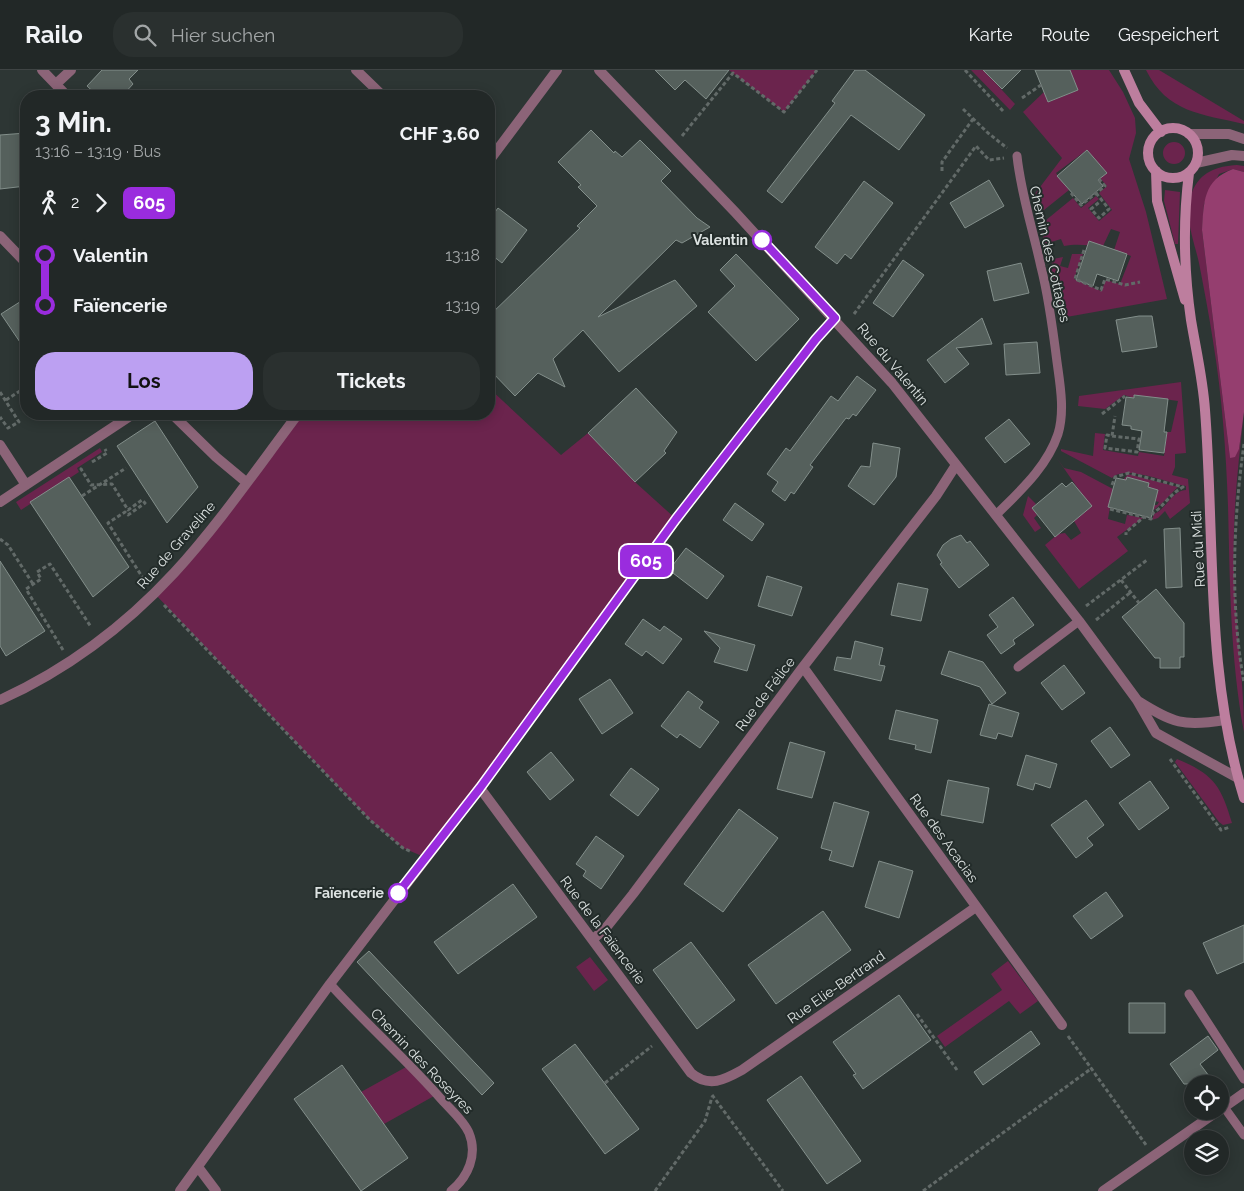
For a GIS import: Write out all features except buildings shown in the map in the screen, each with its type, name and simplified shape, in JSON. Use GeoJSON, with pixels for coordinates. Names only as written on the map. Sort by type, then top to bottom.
{"type":"FeatureCollection","features":[{"type":"Feature","properties":{"kind":"main road"},"geometry":{"type":"LineString","coordinates":[[1124,70],[1139,103],[1161,132]]}},
{"type":"Feature","properties":{"kind":"main road"},"geometry":{"type":"LineString","coordinates":[[1176,128],[1189,134],[1198,148],[1196,163],[1189,173],[1172,178],[1156,171],[1151,165],[1149,150],[1151,143],[1161,132],[1176,128]]}},
{"type":"Feature","properties":{"kind":"main road","name":"Rue du Midi"},"geometry":{"type":"LineString","coordinates":[[1156,171],[1157,201],[1191,318]]}},
{"type":"Feature","properties":{"kind":"main road","name":"Rue du Midi"},"geometry":{"type":"LineString","coordinates":[[1189,173],[1185,199],[1186,246],[1191,318],[1205,408],[1218,668],[1224,720],[1238,778]]}},
{"type":"Feature","properties":{"kind":"main road"},"geometry":{"type":"LineString","coordinates":[[1238,778],[1244,798]]}},
{"type":"Feature","properties":{"kind":"street"},"geometry":{"type":"LineString","coordinates":[[42,70],[62,90]]}},
{"type":"Feature","properties":{"kind":"street"},"geometry":{"type":"LineString","coordinates":[[56,84],[71,70]]}},
{"type":"Feature","properties":{"kind":"street"},"geometry":{"type":"LineString","coordinates":[[356,70],[377,90]]}},
{"type":"Feature","properties":{"kind":"street"},"geometry":{"type":"LineString","coordinates":[[495,153],[557,70]]}},
{"type":"Feature","properties":{"kind":"street","name":"Rue du Valentin"},"geometry":{"type":"LineString","coordinates":[[599,70],[835,318],[892,382],[1079,621],[1137,700],[1156,733],[1238,778]]}},
{"type":"Feature","properties":{"kind":"street"},"geometry":{"type":"LineString","coordinates":[[1189,134],[1229,134],[1244,138]]}},
{"type":"Feature","properties":{"kind":"street"},"geometry":{"type":"LineString","coordinates":[[1196,163],[1232,155],[1244,156]]}},
{"type":"Feature","properties":{"kind":"street"},"geometry":{"type":"LineString","coordinates":[[0,236],[20,256]]}},
{"type":"Feature","properties":{"kind":"street"},"geometry":{"type":"LineString","coordinates":[[180,1191],[330,984],[480,788],[676,519],[816,339],[835,318]]}},
{"type":"Feature","properties":{"kind":"street"},"geometry":{"type":"LineString","coordinates":[[0,502],[124,420]]}},
{"type":"Feature","properties":{"kind":"street"},"geometry":{"type":"LineString","coordinates":[[178,420],[216,457],[246,482]]}},
{"type":"Feature","properties":{"kind":"street","name":"Rue de Graveline"},"geometry":{"type":"LineString","coordinates":[[0,700],[82,653],[127,619],[175,572],[293,420]]}},
{"type":"Feature","properties":{"kind":"street"},"geometry":{"type":"LineString","coordinates":[[0,445],[26,485]]}},
{"type":"Feature","properties":{"kind":"street","name":"Rue de Félice"},"geometry":{"type":"LineString","coordinates":[[593,939],[605,929],[634,894],[803,667],[936,496],[956,465]]}},
{"type":"Feature","properties":{"kind":"street","name":"Rue des Acacias"},"geometry":{"type":"LineString","coordinates":[[803,667],[1062,1025]]}},
{"type":"Feature","properties":{"kind":"street","name":"Rue du Valentin"},"geometry":{"type":"LineString","coordinates":[[1137,700],[1168,720],[1192,725],[1224,720]]}},
{"type":"Feature","properties":{"kind":"street","name":"Rue de la Faïencerie"},"geometry":{"type":"LineString","coordinates":[[480,788],[691,1073],[699,1080],[709,1083]]}},
{"type":"Feature","properties":{"kind":"street","name":"Rue Elie-Bertrand"},"geometry":{"type":"LineString","coordinates":[[709,1083],[725,1079],[742,1070],[976,906]]}},
{"type":"Feature","properties":{"kind":"street"},"geometry":{"type":"LineString","coordinates":[[1229,1104],[1244,1093]]}},
{"type":"Feature","properties":{"kind":"street"},"geometry":{"type":"LineString","coordinates":[[1103,1191],[1206,1120]]}},
{"type":"Feature","properties":{"kind":"street"},"geometry":{"type":"LineString","coordinates":[[198,1167],[216,1191]]}},
{"type":"Feature","properties":{"kind":"lane","name":"Chemin des Cottages"},"geometry":{"type":"LineString","coordinates":[[996,515],[1027,483],[1046,458],[1061,422],[1060,386],[1052,326],[1042,268],[1020,182],[1017,156]]}},
{"type":"Feature","properties":{"kind":"lane"},"geometry":{"type":"LineString","coordinates":[[1018,667],[1079,621]]}},
{"type":"Feature","properties":{"kind":"lane","name":"Chemin des Roseyres"},"geometry":{"type":"LineString","coordinates":[[330,984],[465,1126],[470,1135],[471,1161],[464,1181],[451,1191]]}},
{"type":"Feature","properties":{"kind":"lane"},"geometry":{"type":"LineString","coordinates":[[1189,994],[1244,1079]]}},
{"type":"Feature","properties":{"kind":"lane"},"geometry":{"type":"LineString","coordinates":[[1229,1119],[1244,1135]]}},
{"type":"Feature","properties":{"kind":"path"},"geometry":{"type":"LineString","coordinates":[[682,136],[733,73],[784,112],[817,70]]}},
{"type":"Feature","properties":{"kind":"path"},"geometry":{"type":"LineString","coordinates":[[965,70],[1003,111]]}},
{"type":"Feature","properties":{"kind":"path"},"geometry":{"type":"LineString","coordinates":[[1022,98],[1041,85]]}},
{"type":"Feature","properties":{"kind":"path"},"geometry":{"type":"LineString","coordinates":[[963,109],[1017,156]]}},
{"type":"Feature","properties":{"kind":"path"},"geometry":{"type":"LineString","coordinates":[[942,171],[942,162],[973,119]]}},
{"type":"Feature","properties":{"kind":"path"},"geometry":{"type":"LineString","coordinates":[[854,314],[976,146],[990,160],[1017,156]]}},
{"type":"Feature","properties":{"kind":"path"},"geometry":{"type":"LineString","coordinates":[[1071,193],[1080,206],[1104,186],[1099,179]]}},
{"type":"Feature","properties":{"kind":"path"},"geometry":{"type":"LineString","coordinates":[[1096,193],[1102,200],[1109,209],[1099,218],[1091,209],[1102,200]]}},
{"type":"Feature","properties":{"kind":"path"},"geometry":{"type":"LineString","coordinates":[[1084,250],[1075,279],[1101,290],[1106,279],[1125,285],[1140,282]]}},
{"type":"Feature","properties":{"kind":"path"},"geometry":{"type":"LineString","coordinates":[[6,400],[20,391]]}},
{"type":"Feature","properties":{"kind":"path"},"geometry":{"type":"LineString","coordinates":[[0,392],[19,422],[8,428],[0,416]]}},
{"type":"Feature","properties":{"kind":"path"},"geometry":{"type":"LineString","coordinates":[[1102,414],[1125,396]]}},
{"type":"Feature","properties":{"kind":"path"},"geometry":{"type":"LineString","coordinates":[[1112,436],[1115,416]]}},
{"type":"Feature","properties":{"kind":"path"},"geometry":{"type":"LineString","coordinates":[[1107,435],[1112,436],[1139,439],[1137,452],[1105,448],[1107,435]]}},
{"type":"Feature","properties":{"kind":"path"},"geometry":{"type":"LineString","coordinates":[[97,438],[107,453],[81,469],[92,485],[112,484],[128,510],[142,500],[145,503],[128,515],[125,512],[108,523],[146,584]]}},
{"type":"Feature","properties":{"kind":"path"},"geometry":{"type":"LineString","coordinates":[[1244,444],[1234,528],[1234,578],[1244,683]]}},
{"type":"Feature","properties":{"kind":"path"},"geometry":{"type":"LineString","coordinates":[[82,496],[126,468]]}},
{"type":"Feature","properties":{"kind":"path"},"geometry":{"type":"LineString","coordinates":[[1110,508],[1152,519],[1153,513],[1158,510],[1165,500],[1184,487],[1129,473],[1115,478],[1112,485]]}},
{"type":"Feature","properties":{"kind":"path"},"geometry":{"type":"LineString","coordinates":[[1126,535],[1126,532],[1144,517]]}},
{"type":"Feature","properties":{"kind":"path"},"geometry":{"type":"LineString","coordinates":[[0,539],[6,544],[33,584]]}},
{"type":"Feature","properties":{"kind":"path"},"geometry":{"type":"LineString","coordinates":[[0,548],[6,544]]}},
{"type":"Feature","properties":{"kind":"path"},"geometry":{"type":"LineString","coordinates":[[1086,606],[1147,560]]}},
{"type":"Feature","properties":{"kind":"path"},"geometry":{"type":"LineString","coordinates":[[64,651],[26,589],[42,579],[37,572],[50,564],[93,630]]}},
{"type":"Feature","properties":{"kind":"path"},"geometry":{"type":"LineString","coordinates":[[142,588],[152,578]]}},
{"type":"Feature","properties":{"kind":"path"},"geometry":{"type":"LineString","coordinates":[[1121,580],[1139,603]]}},
{"type":"Feature","properties":{"kind":"path"},"geometry":{"type":"LineString","coordinates":[[1096,620],[1131,592]]}},
{"type":"Feature","properties":{"kind":"path"},"geometry":{"type":"LineString","coordinates":[[162,602],[370,820],[403,848],[415,854]]}},
{"type":"Feature","properties":{"kind":"path"},"geometry":{"type":"LineString","coordinates":[[87,634],[100,625]]}},
{"type":"Feature","properties":{"kind":"path"},"geometry":{"type":"LineString","coordinates":[[56,656],[68,648]]}},
{"type":"Feature","properties":{"kind":"path"},"geometry":{"type":"LineString","coordinates":[[1168,756],[1221,830],[1230,827]]}},
{"type":"Feature","properties":{"kind":"path"},"geometry":{"type":"LineString","coordinates":[[917,1014],[957,1070]]}},
{"type":"Feature","properties":{"kind":"path"},"geometry":{"type":"LineString","coordinates":[[1062,1025],[1147,1145]]}},
{"type":"Feature","properties":{"kind":"path"},"geometry":{"type":"LineString","coordinates":[[604,1083],[664,1036]]}},
{"type":"Feature","properties":{"kind":"path"},"geometry":{"type":"LineString","coordinates":[[923,1191],[1092,1068]]}},
{"type":"Feature","properties":{"kind":"path"},"geometry":{"type":"LineString","coordinates":[[709,1083],[712,1096],[783,1191]]}},
{"type":"Feature","properties":{"kind":"path"},"geometry":{"type":"LineString","coordinates":[[655,1191],[705,1121],[712,1096]]}},
{"type":"Feature","properties":{"kind":"shaded area"},"geometry":{"type":"Polygon","coordinates":[[[729,70],[817,70],[784,112],[729,70]]]}},
{"type":"Feature","properties":{"kind":"shaded area"},"geometry":{"type":"Polygon","coordinates":[[[971,70],[991,70],[988,75],[1015,104],[1010,110],[971,70]]]}},
{"type":"Feature","properties":{"kind":"shaded area"},"geometry":{"type":"Polygon","coordinates":[[[1070,70],[1109,70],[1123,92],[1135,118],[1136,133],[1129,159],[1146,212],[1167,299],[1061,318],[1051,267],[1053,259],[1063,257],[1060,266],[1068,268],[1072,254],[1083,254],[1074,279],[1101,291],[1106,280],[1120,284],[1131,256],[1114,250],[1120,232],[1111,229],[1103,246],[1064,246],[1061,239],[1045,244],[1040,225],[1073,198],[1081,208],[1096,196],[1099,199],[1088,208],[1099,221],[1112,210],[1099,193],[1107,186],[1100,178],[1106,173],[1087,150],[1056,173],[1069,190],[1039,214],[1034,195],[1062,158],[1023,112],[1044,92],[1049,102],[1078,90],[1070,70]]]}},
{"type":"Feature","properties":{"kind":"shaded area"},"geometry":{"type":"Polygon","coordinates":[[[1146,70],[1159,70],[1244,121],[1244,124],[1200,114],[1175,103],[1164,95],[1146,70]]]}},
{"type":"Feature","properties":{"kind":"shaded area"},"geometry":{"type":"Polygon","coordinates":[[[1174,142],[1182,145],[1185,153],[1182,161],[1174,164],[1166,161],[1163,153],[1166,145],[1174,142]]]}},
{"type":"Feature","properties":{"kind":"shaded area"},"geometry":{"type":"Polygon","coordinates":[[[1237,165],[1244,166],[1244,172],[1233,169],[1219,174],[1204,204],[1202,230],[1230,458],[1239,449],[1244,412],[1236,492],[1234,552],[1244,732],[1233,647],[1225,444],[1221,403],[1210,322],[1189,219],[1192,192],[1200,179],[1210,171],[1237,165]]]}},
{"type":"Feature","properties":{"kind":"shaded area"},"geometry":{"type":"Polygon","coordinates":[[[1233,169],[1244,172],[1244,412],[1239,449],[1235,457],[1230,458],[1202,230],[1203,210],[1207,193],[1216,179],[1233,169]]]}},
{"type":"Feature","properties":{"kind":"shaded area"},"geometry":{"type":"Polygon","coordinates":[[[1165,190],[1180,192],[1178,244],[1175,244],[1164,201],[1165,190]]]}},
{"type":"Feature","properties":{"kind":"shaded area"},"geometry":{"type":"Polygon","coordinates":[[[1181,382],[1186,453],[1175,454],[1175,467],[1172,475],[1188,479],[1190,503],[1170,519],[1165,511],[1158,518],[1152,520],[1154,514],[1176,493],[1186,490],[1186,486],[1136,474],[1118,474],[1112,478],[1061,451],[1061,449],[1093,456],[1095,433],[1105,434],[1103,450],[1138,456],[1139,452],[1164,456],[1167,432],[1171,432],[1178,401],[1135,395],[1134,398],[1124,395],[1105,409],[1078,406],[1079,396],[1181,382]]]}},
{"type":"Feature","properties":{"kind":"shaded area"},"geometry":{"type":"Polygon","coordinates":[[[495,394],[561,455],[588,433],[635,482],[676,519],[501,756],[422,856],[403,848],[370,820],[154,593],[293,420],[495,420],[495,394]]]}},
{"type":"Feature","properties":{"kind":"shaded area"},"geometry":{"type":"Polygon","coordinates":[[[100,448],[102,452],[77,468],[79,472],[21,510],[16,502],[100,448]]]}},
{"type":"Feature","properties":{"kind":"shaded area"},"geometry":{"type":"Polygon","coordinates":[[[1056,457],[1064,468],[1081,472],[1113,489],[1108,519],[1125,524],[1127,515],[1143,518],[1117,537],[1128,551],[1079,589],[1045,545],[1058,534],[1065,533],[1071,540],[1081,533],[1074,521],[1085,512],[1078,502],[1084,497],[1056,457]]]}},
{"type":"Feature","properties":{"kind":"shaded area"},"geometry":{"type":"Polygon","coordinates":[[[1128,474],[1178,487],[1153,510],[1154,505],[1157,505],[1159,502],[1155,501],[1158,490],[1148,487],[1149,483],[1123,480],[1128,474]]]}},
{"type":"Feature","properties":{"kind":"shaded area"},"geometry":{"type":"Polygon","coordinates":[[[1028,496],[1036,504],[1032,508],[1037,515],[1034,518],[1041,528],[1035,532],[1023,515],[1028,496]]]}},
{"type":"Feature","properties":{"kind":"shaded area"},"geometry":{"type":"Polygon","coordinates":[[[1177,759],[1199,770],[1214,782],[1224,799],[1232,823],[1223,825],[1219,822],[1175,762],[1177,759]]]}},
{"type":"Feature","properties":{"kind":"shaded area"},"geometry":{"type":"Polygon","coordinates":[[[590,957],[608,980],[594,991],[576,967],[590,957]]]}},
{"type":"Feature","properties":{"kind":"shaded area"},"geometry":{"type":"Polygon","coordinates":[[[1008,961],[1038,1001],[1020,1014],[1009,1001],[945,1047],[937,1036],[1002,990],[991,974],[1008,961]]]}},
{"type":"Feature","properties":{"kind":"shaded area"},"geometry":{"type":"Polygon","coordinates":[[[406,1067],[434,1096],[384,1124],[361,1092],[406,1067]]]}},
{"type":"Feature","properties":{"kind":"bus line","name":"605"},"geometry":{"type":"LineString","coordinates":[[398,893],[480,788],[501,756],[676,519],[816,339],[835,318],[762,240]]}},
{"type":"Feature","properties":{"kind":"place","name":"Valentin"},"geometry":{"type":"Point","coordinates":[762,240]}},
{"type":"Feature","properties":{"kind":"place","name":"Faïencerie"},"geometry":{"type":"Point","coordinates":[398,893]}}]}
